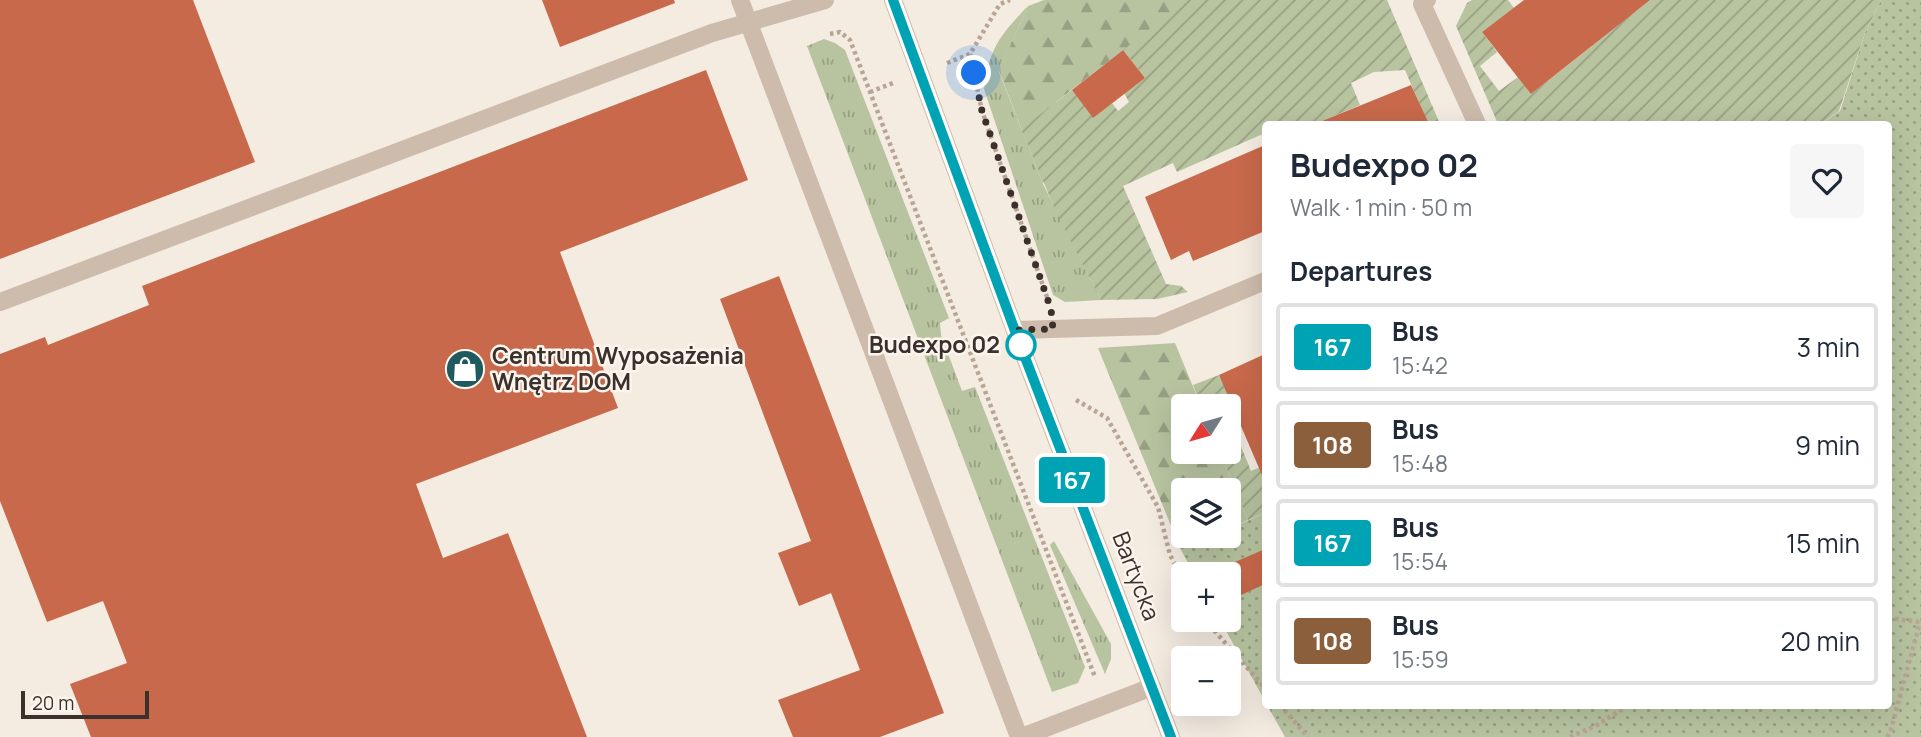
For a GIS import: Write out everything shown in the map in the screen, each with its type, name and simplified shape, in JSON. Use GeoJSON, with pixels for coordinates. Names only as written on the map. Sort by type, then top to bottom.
{"type":"FeatureCollection","features":[{"type":"Feature","properties":{"kind":"street"},"geometry":{"type":"LineString","coordinates":[[740,0],[1021,737],[1152,687]]}},
{"type":"Feature","properties":{"kind":"street"},"geometry":{"type":"LineString","coordinates":[[0,302],[712,33],[825,0]]}},
{"type":"Feature","properties":{"kind":"street","name":"Bartycka"},"geometry":{"type":"LineString","coordinates":[[893,0],[1015,330],[1171,737]]}},
{"type":"Feature","properties":{"kind":"street"},"geometry":{"type":"LineString","coordinates":[[1423,1],[1477,121]]}},
{"type":"Feature","properties":{"kind":"street"},"geometry":{"type":"LineString","coordinates":[[1015,330],[1157,327],[1262,282]]}},
{"type":"Feature","properties":{"kind":"path"},"geometry":{"type":"LineString","coordinates":[[1010,0],[999,2],[970,54],[982,111],[1051,309],[1053,329]]}},
{"type":"Feature","properties":{"kind":"path"},"geometry":{"type":"LineString","coordinates":[[801,8],[811,36],[840,32],[850,40],[1106,705]]}},
{"type":"Feature","properties":{"kind":"path"},"geometry":{"type":"LineString","coordinates":[[1070,397],[1107,418],[1158,507],[1174,562]]}},
{"type":"Feature","properties":{"kind":"path"},"geometry":{"type":"LineString","coordinates":[[1887,737],[1921,622],[1892,618]]}},
{"type":"Feature","properties":{"kind":"path"},"geometry":{"type":"LineString","coordinates":[[1216,632],[1262,685]]}},
{"type":"Feature","properties":{"kind":"path"},"geometry":{"type":"LineString","coordinates":[[1284,709],[1308,737]]}},
{"type":"Feature","properties":{"kind":"path"},"geometry":{"type":"LineString","coordinates":[[1570,737],[1623,709]]}},
{"type":"Feature","properties":{"kind":"green space"},"geometry":{"type":"Polygon","coordinates":[[[1044,0],[1217,0],[1161,51],[1123,50],[1056,102],[1043,184],[999,71],[1028,6],[1044,0]]]}},
{"type":"Feature","properties":{"kind":"green space"},"geometry":{"type":"Polygon","coordinates":[[[1186,0],[1387,0],[1439,121],[1427,121],[1405,70],[1374,72],[1351,83],[1360,105],[1322,121],[1262,121],[1262,134],[1177,172],[1173,163],[1123,186],[1166,284],[1181,286],[1188,292],[1157,299],[1101,300],[1057,214],[1021,129],[1072,90],[1093,117],[1112,103],[1118,111],[1129,102],[1124,93],[1145,78],[1123,50],[1186,0]]]}},
{"type":"Feature","properties":{"kind":"green space"},"geometry":{"type":"Polygon","coordinates":[[[1472,0],[1508,0],[1514,8],[1482,32],[1497,52],[1480,66],[1499,91],[1518,77],[1531,94],[1592,46],[1577,26],[1633,13],[1650,0],[1881,0],[1865,33],[1839,111],[1825,121],[1497,121],[1456,26],[1467,3],[1472,0]]]}},
{"type":"Feature","properties":{"kind":"green space"},"geometry":{"type":"Polygon","coordinates":[[[1881,0],[1921,0],[1921,737],[1285,737],[1269,709],[1892,709],[1892,121],[1825,121],[1840,111],[1865,33],[1881,0]]]}},
{"type":"Feature","properties":{"kind":"green space"},"geometry":{"type":"Polygon","coordinates":[[[1028,6],[999,72],[1043,184],[1101,300],[1065,302],[1053,295],[984,89],[989,63],[997,43],[1028,6]]]}},
{"type":"Feature","properties":{"kind":"green space"},"geometry":{"type":"Polygon","coordinates":[[[824,39],[845,50],[949,318],[940,323],[941,335],[962,391],[975,387],[1085,667],[1078,683],[1052,692],[807,46],[824,39]]]}},
{"type":"Feature","properties":{"kind":"green space"},"geometry":{"type":"Polygon","coordinates":[[[1175,343],[1196,394],[1171,394],[1171,464],[1225,464],[1231,478],[1171,478],[1171,526],[1098,348],[1175,343]]]}},
{"type":"Feature","properties":{"kind":"green space"},"geometry":{"type":"Polygon","coordinates":[[[1219,375],[1228,394],[1196,394],[1193,385],[1219,375]]]}},
{"type":"Feature","properties":{"kind":"green space"},"geometry":{"type":"Polygon","coordinates":[[[1241,446],[1251,471],[1262,466],[1262,514],[1248,520],[1241,503],[1241,478],[1231,478],[1225,464],[1241,464],[1241,446]]]}},
{"type":"Feature","properties":{"kind":"green space"},"geometry":{"type":"Polygon","coordinates":[[[1241,503],[1248,520],[1241,523],[1241,503]]]}},
{"type":"Feature","properties":{"kind":"green space"},"geometry":{"type":"Polygon","coordinates":[[[1262,514],[1262,696],[1241,658],[1241,646],[1234,646],[1227,632],[1241,632],[1241,562],[1188,562],[1181,550],[1241,548],[1241,524],[1262,514]]]}},
{"type":"Feature","properties":{"kind":"green space"},"geometry":{"type":"Polygon","coordinates":[[[1054,541],[1111,644],[1111,659],[1105,674],[1050,545],[1054,541]]]}},
{"type":"Feature","properties":{"kind":"building"},"geometry":{"type":"Polygon","coordinates":[[[0,0],[193,0],[255,162],[0,259],[0,0]]]}},
{"type":"Feature","properties":{"kind":"building"},"geometry":{"type":"Polygon","coordinates":[[[542,0],[674,0],[675,3],[560,47],[542,0]]]}},
{"type":"Feature","properties":{"kind":"building"},"geometry":{"type":"Polygon","coordinates":[[[1524,0],[1650,0],[1531,94],[1482,32],[1524,0]]]}},
{"type":"Feature","properties":{"kind":"building"},"geometry":{"type":"Polygon","coordinates":[[[1123,50],[1145,78],[1093,118],[1072,90],[1123,50]]]}},
{"type":"Feature","properties":{"kind":"building"},"geometry":{"type":"Polygon","coordinates":[[[706,70],[748,180],[560,252],[618,408],[416,484],[443,558],[508,533],[587,737],[91,737],[70,684],[127,663],[103,601],[47,622],[0,501],[0,354],[45,337],[48,345],[149,305],[142,286],[706,70]]]}},
{"type":"Feature","properties":{"kind":"building"},"geometry":{"type":"Polygon","coordinates":[[[1411,85],[1428,121],[1322,121],[1411,85]]]}},
{"type":"Feature","properties":{"kind":"building"},"geometry":{"type":"Polygon","coordinates":[[[1262,146],[1262,232],[1193,261],[1189,251],[1171,260],[1145,197],[1262,146]]]}},
{"type":"Feature","properties":{"kind":"building"},"geometry":{"type":"Polygon","coordinates":[[[779,276],[944,713],[880,737],[793,737],[778,700],[860,670],[831,593],[799,606],[778,553],[811,541],[720,299],[779,276]]]}},
{"type":"Feature","properties":{"kind":"building"},"geometry":{"type":"Polygon","coordinates":[[[1262,355],[1262,475],[1241,426],[1241,394],[1227,394],[1219,375],[1262,355]]]}},
{"type":"Feature","properties":{"kind":"building"},"geometry":{"type":"Polygon","coordinates":[[[1262,550],[1262,585],[1241,595],[1241,562],[1235,562],[1262,550]]]}},
{"type":"Feature","properties":{"kind":"bus line","name":"167"},"geometry":{"type":"LineString","coordinates":[[893,0],[1018,339],[1171,737]]}},
{"type":"Feature","properties":{"kind":"place","name":"Budexpo 02"},"geometry":{"type":"Point","coordinates":[1021,345]}},
{"type":"Feature","properties":{"kind":"place","name":"Centrum Wyposażenia Wnętrz DOM"},"geometry":{"type":"Point","coordinates":[465,369]}},
{"type":"Feature","properties":{"kind":"route"},"geometry":{"type":"LineString","coordinates":[[974,73],[982,111],[1051,309],[1053,329],[1015,330],[1021,345]]}}]}
